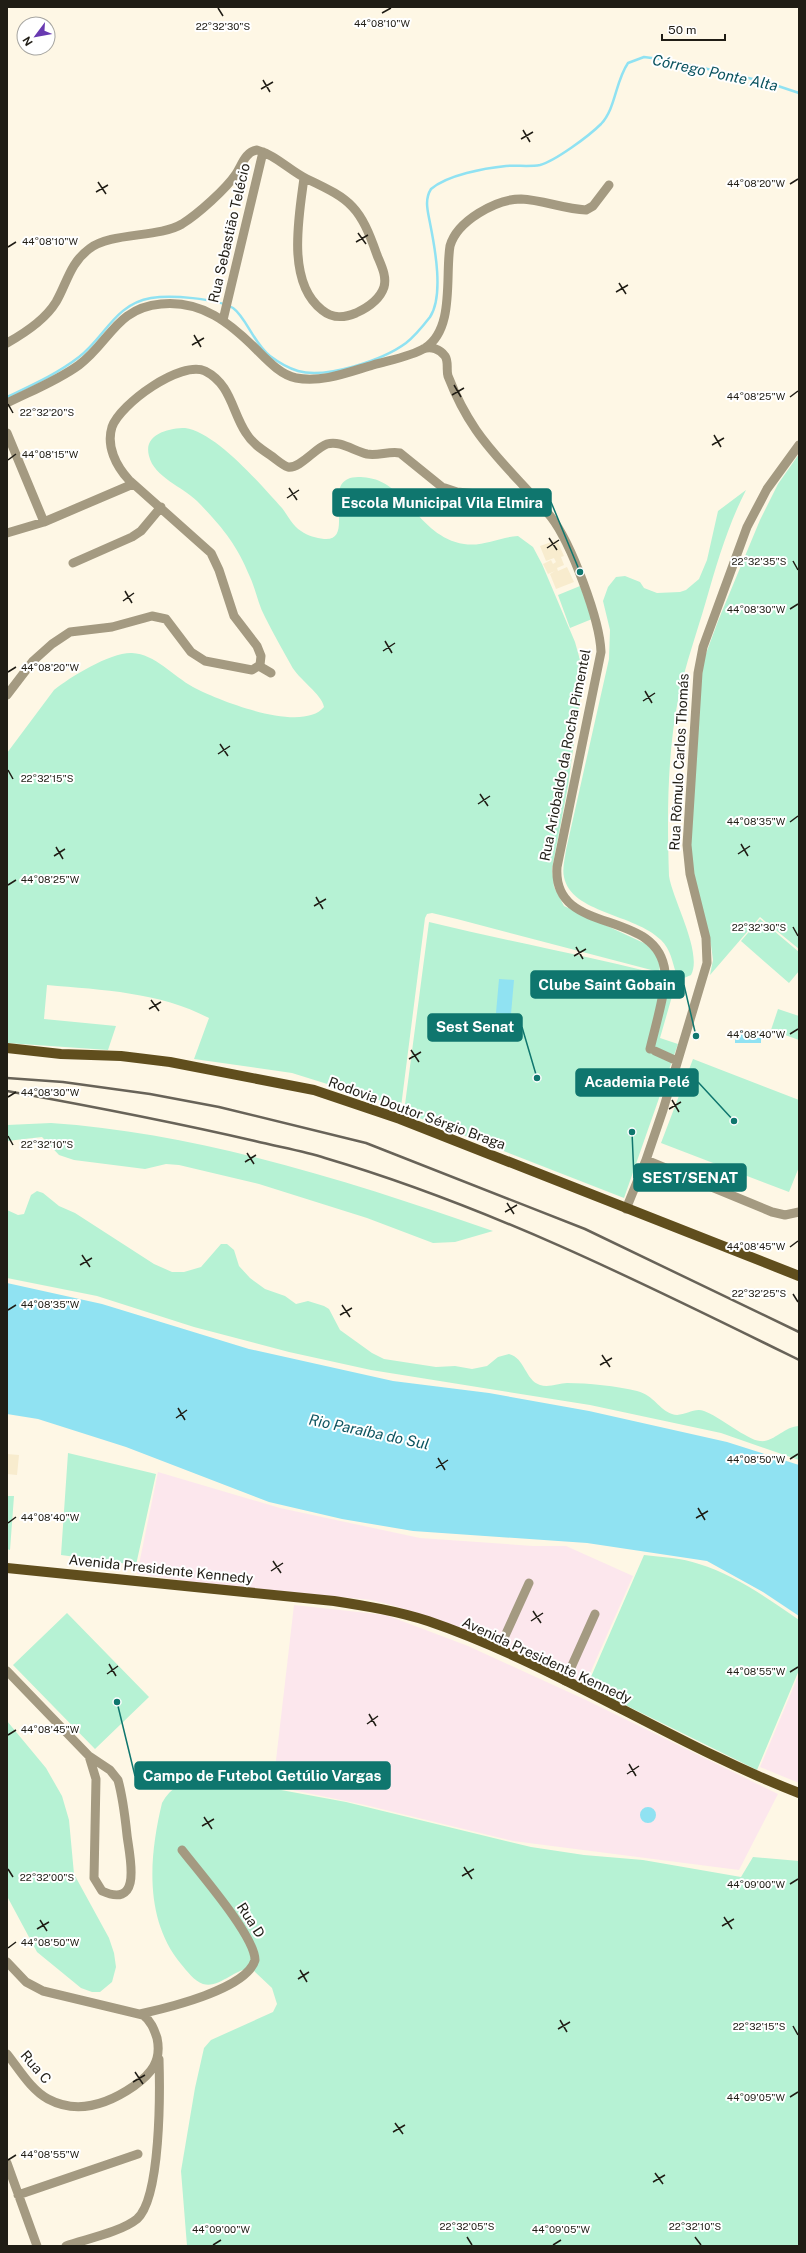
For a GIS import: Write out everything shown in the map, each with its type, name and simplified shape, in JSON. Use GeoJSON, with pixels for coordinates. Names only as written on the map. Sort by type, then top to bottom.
{"type":"FeatureCollection","features":[{"type":"Feature","properties":{"kind":"main road","name":"Rodovia Doutor Sérgio Braga"},"geometry":{"type":"LineString","coordinates":[[7,1048],[61,1054],[121,1056],[170,1062],[314,1090],[400,1119],[799,1276]]}},
{"type":"Feature","properties":{"kind":"main road","name":"Avenida Presidente Kennedy"},"geometry":{"type":"LineString","coordinates":[[7,1568],[283,1595],[380,1608],[427,1621],[499,1649],[673,1736],[799,1793]]}},
{"type":"Feature","properties":{"kind":"street"},"geometry":{"type":"LineString","coordinates":[[7,343],[32,326],[51,309],[73,265],[90,248],[101,243],[170,228],[183,223],[229,182],[248,154],[257,150],[263,152],[304,178],[332,190],[353,206],[369,233],[383,269],[384,286],[380,295],[372,304],[354,314],[340,317],[325,312],[313,300],[303,279],[298,254],[298,237],[304,178]]}},
{"type":"Feature","properties":{"kind":"street","name":"Rua Sebastião Telécio"},"geometry":{"type":"LineString","coordinates":[[223,320],[263,152]]}},
{"type":"Feature","properties":{"kind":"street"},"geometry":{"type":"LineString","coordinates":[[423,349],[433,341],[440,328],[447,302],[450,246],[452,240],[464,224],[481,212],[515,200],[586,210],[593,206],[609,185]]}},
{"type":"Feature","properties":{"kind":"street"},"geometry":{"type":"LineString","coordinates":[[7,403],[78,366],[122,319],[140,308],[162,303],[203,308],[223,320],[273,365],[294,377],[315,379],[334,376],[423,349],[434,349],[441,352],[446,359]]}},
{"type":"Feature","properties":{"kind":"street","name":"Rua Ariobaldo da Rocha Pimentel"},"geometry":{"type":"LineString","coordinates":[[440,328],[446,359],[447,374],[475,429],[492,451],[552,518],[569,550],[592,607],[600,642],[601,652],[557,867],[558,885],[562,896],[573,907],[636,933],[651,944],[658,953],[663,964],[665,978],[653,1050],[677,1060]]}},
{"type":"Feature","properties":{"kind":"street"},"geometry":{"type":"LineString","coordinates":[[7,695],[33,661],[52,644],[70,632],[112,627],[152,616],[166,619],[191,652],[205,661],[252,670],[259,666],[261,659],[260,653],[236,620],[219,570],[211,553],[161,507],[133,484],[121,470],[113,454],[110,438],[114,422],[130,403],[177,374],[199,369],[212,376],[225,388],[242,427],[251,440],[285,465],[294,467],[322,446],[336,443],[367,454],[400,453],[442,487],[456,492],[537,500]]}},
{"type":"Feature","properties":{"kind":"street"},"geometry":{"type":"LineString","coordinates":[[7,433],[44,522]]}},
{"type":"Feature","properties":{"kind":"street","name":"Rua Rômulo Carlos Thomás"},"geometry":{"type":"LineString","coordinates":[[626,1209],[646,1160],[707,963],[706,938],[690,874],[687,845],[696,688],[700,659],[747,527],[767,489],[799,445]]}},
{"type":"Feature","properties":{"kind":"street"},"geometry":{"type":"LineString","coordinates":[[7,533],[44,522],[133,484]]}},
{"type":"Feature","properties":{"kind":"street"},"geometry":{"type":"LineString","coordinates":[[72,564],[132,537],[141,531],[161,507]]}},
{"type":"Feature","properties":{"kind":"street"},"geometry":{"type":"LineString","coordinates":[[259,666],[272,673]]}},
{"type":"Feature","properties":{"kind":"street"},"geometry":{"type":"LineString","coordinates":[[646,1160],[772,1212],[785,1215],[799,1212]]}},
{"type":"Feature","properties":{"kind":"street"},"geometry":{"type":"LineString","coordinates":[[499,1649],[529,1583]]}},
{"type":"Feature","properties":{"kind":"street"},"geometry":{"type":"LineString","coordinates":[[565,1681],[595,1614]]}},
{"type":"Feature","properties":{"kind":"street"},"geometry":{"type":"LineString","coordinates":[[7,1671],[89,1756],[114,1775],[118,1780],[132,1858],[132,1873],[130,1886],[126,1890],[116,1894],[102,1891],[94,1878],[96,1779],[89,1756]]}},
{"type":"Feature","properties":{"kind":"street","name":"Rua D"},"geometry":{"type":"LineString","coordinates":[[7,1962],[26,1982],[42,1991],[98,2006],[140,2014],[164,2009],[237,1981],[250,1971],[255,1960],[251,1944],[182,1850]]}},
{"type":"Feature","properties":{"kind":"street"},"geometry":{"type":"LineString","coordinates":[[66,2246],[128,2224],[144,2211],[153,2181],[160,2088],[156,2019],[164,2009]]}},
{"type":"Feature","properties":{"kind":"street","name":"Rua D"},"geometry":{"type":"LineString","coordinates":[[140,2014],[152,2024],[157,2040]]}},
{"type":"Feature","properties":{"kind":"street","name":"Rua C"},"geometry":{"type":"LineString","coordinates":[[7,2054],[44,2096],[60,2104],[71,2106],[92,2106],[109,2101],[147,2076],[159,2056]]}},
{"type":"Feature","properties":{"kind":"street"},"geometry":{"type":"LineString","coordinates":[[147,2076],[156,2078],[160,2088]]}},
{"type":"Feature","properties":{"kind":"street"},"geometry":{"type":"LineString","coordinates":[[18,2196],[138,2154]]}},
{"type":"Feature","properties":{"kind":"street"},"geometry":{"type":"LineString","coordinates":[[7,2163],[37,2246]]}},
{"type":"Feature","properties":{"kind":"shaded area"},"geometry":{"type":"Polygon","coordinates":[[[557,540],[564,556],[561,557],[564,565],[557,568],[558,571],[567,567],[574,582],[556,589],[550,574],[555,571],[548,574],[543,564],[551,560],[553,564],[556,562],[554,558],[546,561],[540,546],[557,540]]]}},
{"type":"Feature","properties":{"kind":"shaded area"},"geometry":{"type":"Polygon","coordinates":[[[7,1454],[19,1455],[17,1475],[7,1474],[7,1454]]]}},
{"type":"Feature","properties":{"kind":"shaded area"},"geometry":{"type":"Polygon","coordinates":[[[158,1472],[280,1508],[420,1538],[533,1546],[566,1546],[633,1576],[584,1687],[461,1628],[391,1605],[371,1600],[201,1583],[137,1574],[158,1472]]]}},
{"type":"Feature","properties":{"kind":"shaded area"},"geometry":{"type":"Polygon","coordinates":[[[294,1605],[386,1615],[468,1646],[586,1700],[778,1794],[739,1870],[513,1841],[365,1805],[273,1786],[294,1605]]]}},
{"type":"Feature","properties":{"kind":"shaded area"},"geometry":{"type":"Polygon","coordinates":[[[799,1674],[799,1783],[760,1767],[799,1674]]]}},
{"type":"Feature","properties":{"kind":"green space"},"geometry":{"type":"Polygon","coordinates":[[[185,428],[210,439],[224,449],[262,486],[282,508],[298,529],[312,536],[324,539],[334,537],[338,529],[339,493],[342,483],[352,478],[369,478],[382,482],[394,490],[424,522],[436,532],[449,539],[471,545],[518,536],[533,547],[542,564],[575,642],[582,667],[582,684],[568,786],[552,869],[554,887],[564,906],[646,944],[656,955],[660,966],[659,972],[457,919],[432,913],[427,914],[425,918],[401,1107],[292,1073],[194,1059],[209,1018],[190,1009],[151,997],[110,991],[47,985],[44,1019],[116,1026],[108,1050],[7,1043],[7,753],[54,690],[91,666],[113,657],[132,653],[140,654],[156,661],[193,687],[205,693],[259,712],[279,716],[298,717],[313,714],[324,707],[315,692],[294,670],[274,635],[263,612],[245,565],[228,536],[197,501],[163,476],[152,463],[148,448],[154,437],[165,431],[185,428]]]}},
{"type":"Feature","properties":{"kind":"green space"},"geometry":{"type":"Polygon","coordinates":[[[799,454],[799,949],[760,917],[710,975],[713,960],[711,945],[690,860],[699,695],[704,659],[718,621],[760,520],[778,484],[799,454]]]}},
{"type":"Feature","properties":{"kind":"green space"},"geometry":{"type":"Polygon","coordinates":[[[746,490],[723,544],[688,659],[679,695],[672,739],[668,808],[669,876],[690,941],[694,965],[691,975],[684,978],[676,973],[671,956],[661,940],[650,931],[591,906],[578,898],[569,889],[563,871],[566,850],[609,659],[610,630],[603,601],[608,587],[616,577],[625,576],[640,582],[644,588],[657,593],[680,592],[686,590],[699,579],[707,560],[718,511],[746,490]]]}},
{"type":"Feature","properties":{"kind":"green space"},"geometry":{"type":"Polygon","coordinates":[[[580,586],[592,619],[570,628],[558,595],[580,586]]]}},
{"type":"Feature","properties":{"kind":"green space"},"geometry":{"type":"Polygon","coordinates":[[[760,919],[799,952],[799,971],[789,983],[741,941],[760,919]]]}},
{"type":"Feature","properties":{"kind":"green space"},"geometry":{"type":"Polygon","coordinates":[[[429,922],[677,979],[660,1038],[678,1044],[624,1198],[404,1112],[429,922]]]}},
{"type":"Feature","properties":{"kind":"green space"},"geometry":{"type":"Polygon","coordinates":[[[778,1009],[799,1016],[799,1040],[771,1030],[778,1009]]]}},
{"type":"Feature","properties":{"kind":"green space"},"geometry":{"type":"Polygon","coordinates":[[[693,1059],[799,1100],[799,1167],[789,1192],[661,1143],[693,1059]]]}},
{"type":"Feature","properties":{"kind":"green space"},"geometry":{"type":"Polygon","coordinates":[[[51,1123],[163,1137],[275,1162],[385,1195],[493,1231],[455,1242],[433,1243],[367,1218],[259,1184],[179,1165],[166,1164],[145,1169],[74,1160],[59,1155],[42,1137],[7,1141],[7,1125],[51,1123]]]}},
{"type":"Feature","properties":{"kind":"green space"},"geometry":{"type":"Polygon","coordinates":[[[37,1191],[43,1193],[59,1206],[75,1213],[154,1264],[172,1272],[184,1272],[201,1267],[221,1244],[227,1244],[234,1250],[239,1266],[250,1278],[265,1289],[285,1296],[296,1304],[308,1301],[324,1306],[329,1309],[340,1330],[372,1353],[384,1359],[436,1367],[455,1366],[472,1369],[487,1366],[498,1357],[509,1354],[514,1356],[522,1364],[531,1379],[540,1385],[547,1386],[567,1383],[584,1384],[612,1386],[637,1391],[648,1396],[667,1412],[680,1415],[696,1410],[704,1411],[754,1440],[770,1440],[789,1429],[799,1426],[799,1460],[721,1433],[590,1405],[371,1370],[289,1352],[194,1327],[97,1296],[7,1278],[7,1210],[18,1215],[24,1214],[31,1195],[37,1191]]]}},
{"type":"Feature","properties":{"kind":"green space"},"geometry":{"type":"Polygon","coordinates":[[[68,1453],[156,1474],[136,1565],[61,1555],[68,1453]]]}},
{"type":"Feature","properties":{"kind":"green space"},"geometry":{"type":"Polygon","coordinates":[[[7,1496],[14,1496],[10,1550],[7,1549],[7,1496]]]}},
{"type":"Feature","properties":{"kind":"green space"},"geometry":{"type":"Polygon","coordinates":[[[644,1555],[686,1560],[726,1574],[751,1588],[799,1620],[799,1670],[757,1770],[587,1686],[644,1555]]]}},
{"type":"Feature","properties":{"kind":"green space"},"geometry":{"type":"Polygon","coordinates":[[[67,1613],[149,1697],[95,1749],[13,1665],[67,1613]]]}},
{"type":"Feature","properties":{"kind":"green space"},"geometry":{"type":"Polygon","coordinates":[[[7,1721],[46,1768],[62,1796],[69,1820],[74,1874],[109,1938],[114,1953],[116,1967],[112,1982],[100,1992],[92,1992],[81,1988],[37,1952],[8,1898],[7,1721]]]}},
{"type":"Feature","properties":{"kind":"green space"},"geometry":{"type":"Polygon","coordinates":[[[211,1777],[346,1802],[531,1847],[584,1855],[643,1860],[741,1877],[753,1857],[799,1861],[799,2246],[187,2246],[181,2171],[195,2088],[204,2048],[211,2040],[273,2012],[277,2004],[272,1988],[252,1969],[240,1971],[222,1981],[209,1985],[197,1981],[181,1964],[169,1946],[155,1908],[153,1887],[154,1845],[162,1803],[171,1791],[183,1783],[211,1777]]]}},
{"type":"Feature","properties":{"kind":"water"},"geometry":{"type":"Polygon","coordinates":[[[499,979],[514,980],[511,1014],[496,1013],[499,979]]]}},
{"type":"Feature","properties":{"kind":"water"},"geometry":{"type":"Polygon","coordinates":[[[761,1030],[761,1043],[735,1043],[735,1031],[761,1030]]]}},
{"type":"Feature","properties":{"kind":"water","name":"Rio Paraíba do Sul"},"geometry":{"type":"Polygon","coordinates":[[[7,1283],[102,1304],[249,1349],[393,1381],[489,1393],[589,1411],[727,1442],[799,1465],[799,1616],[763,1592],[707,1561],[587,1543],[413,1531],[342,1519],[269,1502],[126,1447],[38,1419],[7,1414],[7,1283]]]}},
{"type":"Feature","properties":{"kind":"water"},"geometry":{"type":"Polygon","coordinates":[[[645,1807],[651,1807],[656,1812],[654,1821],[651,1823],[645,1823],[640,1818],[640,1812],[645,1807]]]}},
{"type":"Feature","properties":{"kind":"waterway","name":"Córrego Ponte Alta"},"geometry":{"type":"LineString","coordinates":[[7,397],[35,384],[71,363],[88,349],[111,322],[128,307],[139,301],[160,297],[193,298],[215,302],[233,308],[238,312],[264,351],[280,363],[298,371],[310,373],[338,370],[383,356],[406,343],[416,334],[430,317],[434,308],[437,297],[437,272],[427,206],[431,189],[438,184],[456,176],[488,168],[540,165],[554,159],[572,148],[589,135],[606,118],[613,103],[620,78],[628,63],[644,57],[667,60],[766,82],[799,93]]}},
{"type":"Feature","properties":{"kind":"railway"},"geometry":{"type":"LineString","coordinates":[[7,1078],[63,1082],[150,1094],[219,1107],[366,1143],[585,1229],[799,1332]]}},
{"type":"Feature","properties":{"kind":"railway"},"geometry":{"type":"LineString","coordinates":[[7,1091],[100,1108],[291,1149],[387,1178],[507,1223],[566,1249],[683,1303],[799,1360]]}},
{"type":"Feature","properties":{"kind":"place","name":"Escola Municipal Vila Elmira"},"geometry":{"type":"Point","coordinates":[580,572]}},
{"type":"Feature","properties":{"kind":"place","name":"Clube Saint Gobain"},"geometry":{"type":"Point","coordinates":[696,1036]}},
{"type":"Feature","properties":{"kind":"place","name":"Sest Senat"},"geometry":{"type":"Point","coordinates":[537,1078]}},
{"type":"Feature","properties":{"kind":"place","name":"Academia Pelé"},"geometry":{"type":"Point","coordinates":[734,1121]}},
{"type":"Feature","properties":{"kind":"place","name":"SEST/SENAT"},"geometry":{"type":"Point","coordinates":[632,1132]}},
{"type":"Feature","properties":{"kind":"place","name":"Campo de Futebol Getúlio Vargas"},"geometry":{"type":"Point","coordinates":[117,1702]}}]}
